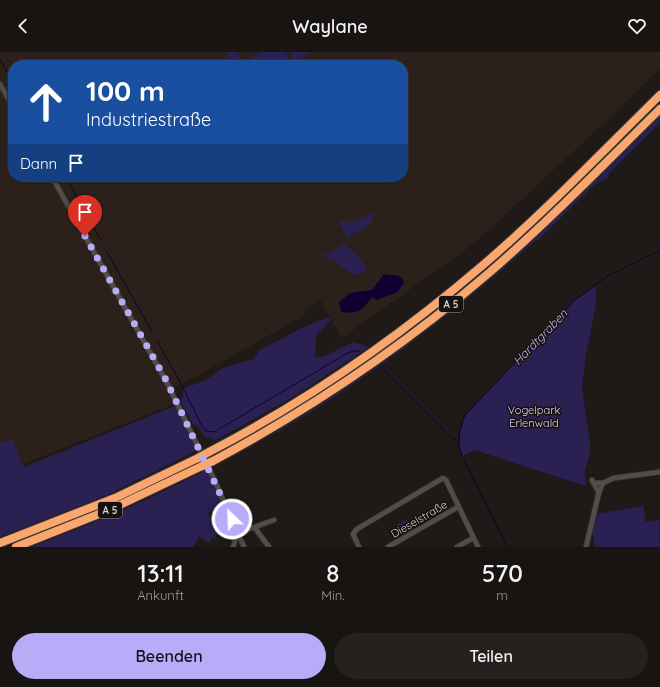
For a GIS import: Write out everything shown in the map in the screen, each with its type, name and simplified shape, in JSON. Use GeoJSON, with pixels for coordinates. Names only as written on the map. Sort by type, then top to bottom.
{"type":"FeatureCollection","features":[{"type":"Feature","properties":{"kind":"highway","name":"A 5"},"geometry":{"type":"LineString","coordinates":[[0,543],[115,498],[198,458],[300,401],[388,341],[440,301],[533,220],[660,95]]}},
{"type":"Feature","properties":{"kind":"highway","name":"A 5"},"geometry":{"type":"LineString","coordinates":[[16,547],[109,510],[206,468],[213,461],[280,423],[330,392],[440,313],[529,237],[660,108]]}},
{"type":"Feature","properties":{"kind":"street"},"geometry":{"type":"LineString","coordinates":[[0,84],[8,98]]}},
{"type":"Feature","properties":{"kind":"street"},"geometry":{"type":"LineString","coordinates":[[55,182],[150,352],[244,547]]}},
{"type":"Feature","properties":{"kind":"street"},"geometry":{"type":"LineString","coordinates":[[599,493],[593,482],[603,483],[614,478],[660,472]]}},
{"type":"Feature","properties":{"kind":"street"},"geometry":{"type":"LineString","coordinates":[[359,547],[353,534],[357,529],[439,479],[446,480],[478,547]]}},
{"type":"Feature","properties":{"kind":"street"},"geometry":{"type":"LineString","coordinates":[[586,547],[599,493],[603,483]]}},
{"type":"Feature","properties":{"kind":"street","name":"Dieselstraße"},"geometry":{"type":"LineString","coordinates":[[388,547],[458,507]]}},
{"type":"Feature","properties":{"kind":"street"},"geometry":{"type":"LineString","coordinates":[[238,533],[274,520]]}},
{"type":"Feature","properties":{"kind":"street"},"geometry":{"type":"LineString","coordinates":[[255,528],[269,547]]}},
{"type":"Feature","properties":{"kind":"street"},"geometry":{"type":"LineString","coordinates":[[233,547],[238,533]]}},
{"type":"Feature","properties":{"kind":"street"},"geometry":{"type":"LineString","coordinates":[[457,547],[473,538]]}},
{"type":"Feature","properties":{"kind":"shaded area"},"geometry":{"type":"Polygon","coordinates":[[[0,52],[660,52],[660,68],[604,123],[475,243],[342,338],[321,301],[305,309],[305,315],[186,382],[167,390],[174,404],[23,464],[12,439],[0,443],[0,52]]]}},
{"type":"Feature","properties":{"kind":"shaded area"},"geometry":{"type":"Polygon","coordinates":[[[384,274],[400,276],[404,282],[398,292],[377,300],[372,297],[360,310],[356,312],[341,312],[339,302],[350,293],[372,290],[384,274]]]}},
{"type":"Feature","properties":{"kind":"green space"},"geometry":{"type":"Polygon","coordinates":[[[226,52],[237,52],[241,60],[231,60],[226,52]]]}},
{"type":"Feature","properties":{"kind":"green space"},"geometry":{"type":"Polygon","coordinates":[[[262,52],[285,52],[289,60],[248,60],[262,52]]]}},
{"type":"Feature","properties":{"kind":"green space"},"geometry":{"type":"Polygon","coordinates":[[[289,52],[312,52],[296,60],[293,60],[289,52]]]}},
{"type":"Feature","properties":{"kind":"green space"},"geometry":{"type":"Polygon","coordinates":[[[660,115],[660,123],[608,174],[610,176],[594,185],[537,241],[536,240],[451,312],[393,357],[363,378],[290,425],[256,444],[309,412],[361,378],[411,342],[460,304],[512,259],[660,115]]]}},
{"type":"Feature","properties":{"kind":"green space"},"geometry":{"type":"Polygon","coordinates":[[[374,212],[371,224],[347,237],[338,221],[355,221],[374,212]]]}},
{"type":"Feature","properties":{"kind":"green space"},"geometry":{"type":"Polygon","coordinates":[[[344,244],[361,260],[366,267],[364,273],[352,275],[334,260],[322,256],[344,244]]]}},
{"type":"Feature","properties":{"kind":"green space","name":"Vogelpark Erlenwald"},"geometry":{"type":"Polygon","coordinates":[[[596,286],[596,304],[586,354],[582,388],[590,442],[590,452],[585,471],[586,486],[474,450],[462,456],[460,451],[460,436],[465,415],[576,299],[596,286]]]}},
{"type":"Feature","properties":{"kind":"green space"},"geometry":{"type":"Polygon","coordinates":[[[328,317],[331,320],[316,335],[315,357],[322,357],[354,342],[369,347],[293,397],[216,440],[204,436],[197,426],[193,425],[180,400],[184,396],[182,389],[204,381],[223,368],[253,359],[260,350],[302,328],[328,317]]]}},
{"type":"Feature","properties":{"kind":"green space"},"geometry":{"type":"Polygon","coordinates":[[[175,406],[198,450],[105,496],[0,537],[0,443],[12,439],[24,467],[175,406]]]}},
{"type":"Feature","properties":{"kind":"green space"},"geometry":{"type":"Polygon","coordinates":[[[253,445],[208,470],[223,503],[208,514],[222,530],[215,536],[217,539],[211,538],[209,543],[199,536],[193,547],[30,547],[88,525],[145,500],[253,445]]]}},
{"type":"Feature","properties":{"kind":"green space"},"geometry":{"type":"Polygon","coordinates":[[[643,506],[646,522],[659,520],[660,547],[595,547],[592,529],[596,514],[643,506]]]}},
{"type":"Feature","properties":{"kind":"green space"},"geometry":{"type":"Polygon","coordinates":[[[406,519],[413,530],[402,537],[397,525],[406,519]]]}},
{"type":"Feature","properties":{"kind":"waterway"},"geometry":{"type":"LineString","coordinates":[[0,59],[8,74]]}},
{"type":"Feature","properties":{"kind":"waterway"},"geometry":{"type":"LineString","coordinates":[[69,182],[101,241]]}},
{"type":"Feature","properties":{"kind":"waterway"},"geometry":{"type":"LineString","coordinates":[[106,250],[152,332]]}},
{"type":"Feature","properties":{"kind":"waterway","name":"Hardtgraben"},"geometry":{"type":"LineString","coordinates":[[462,456],[459,440],[460,430],[465,415],[576,299],[608,276],[660,250]]}},
{"type":"Feature","properties":{"kind":"waterway"},"geometry":{"type":"LineString","coordinates":[[157,341],[179,380],[203,428],[206,431],[214,432],[346,354],[353,351],[360,351]]}},
{"type":"Feature","properties":{"kind":"waterway"},"geometry":{"type":"LineString","coordinates":[[384,370],[445,431]]}},
{"type":"Feature","properties":{"kind":"waterway"},"geometry":{"type":"LineString","coordinates":[[450,436],[458,441]]}},
{"type":"Feature","properties":{"kind":"waterway","name":"Hardtgraben"},"geometry":{"type":"LineString","coordinates":[[464,459],[507,547]]}},
{"type":"Feature","properties":{"kind":"route"},"geometry":{"type":"LineString","coordinates":[[85,236],[166,380],[232,519]]}}]}
